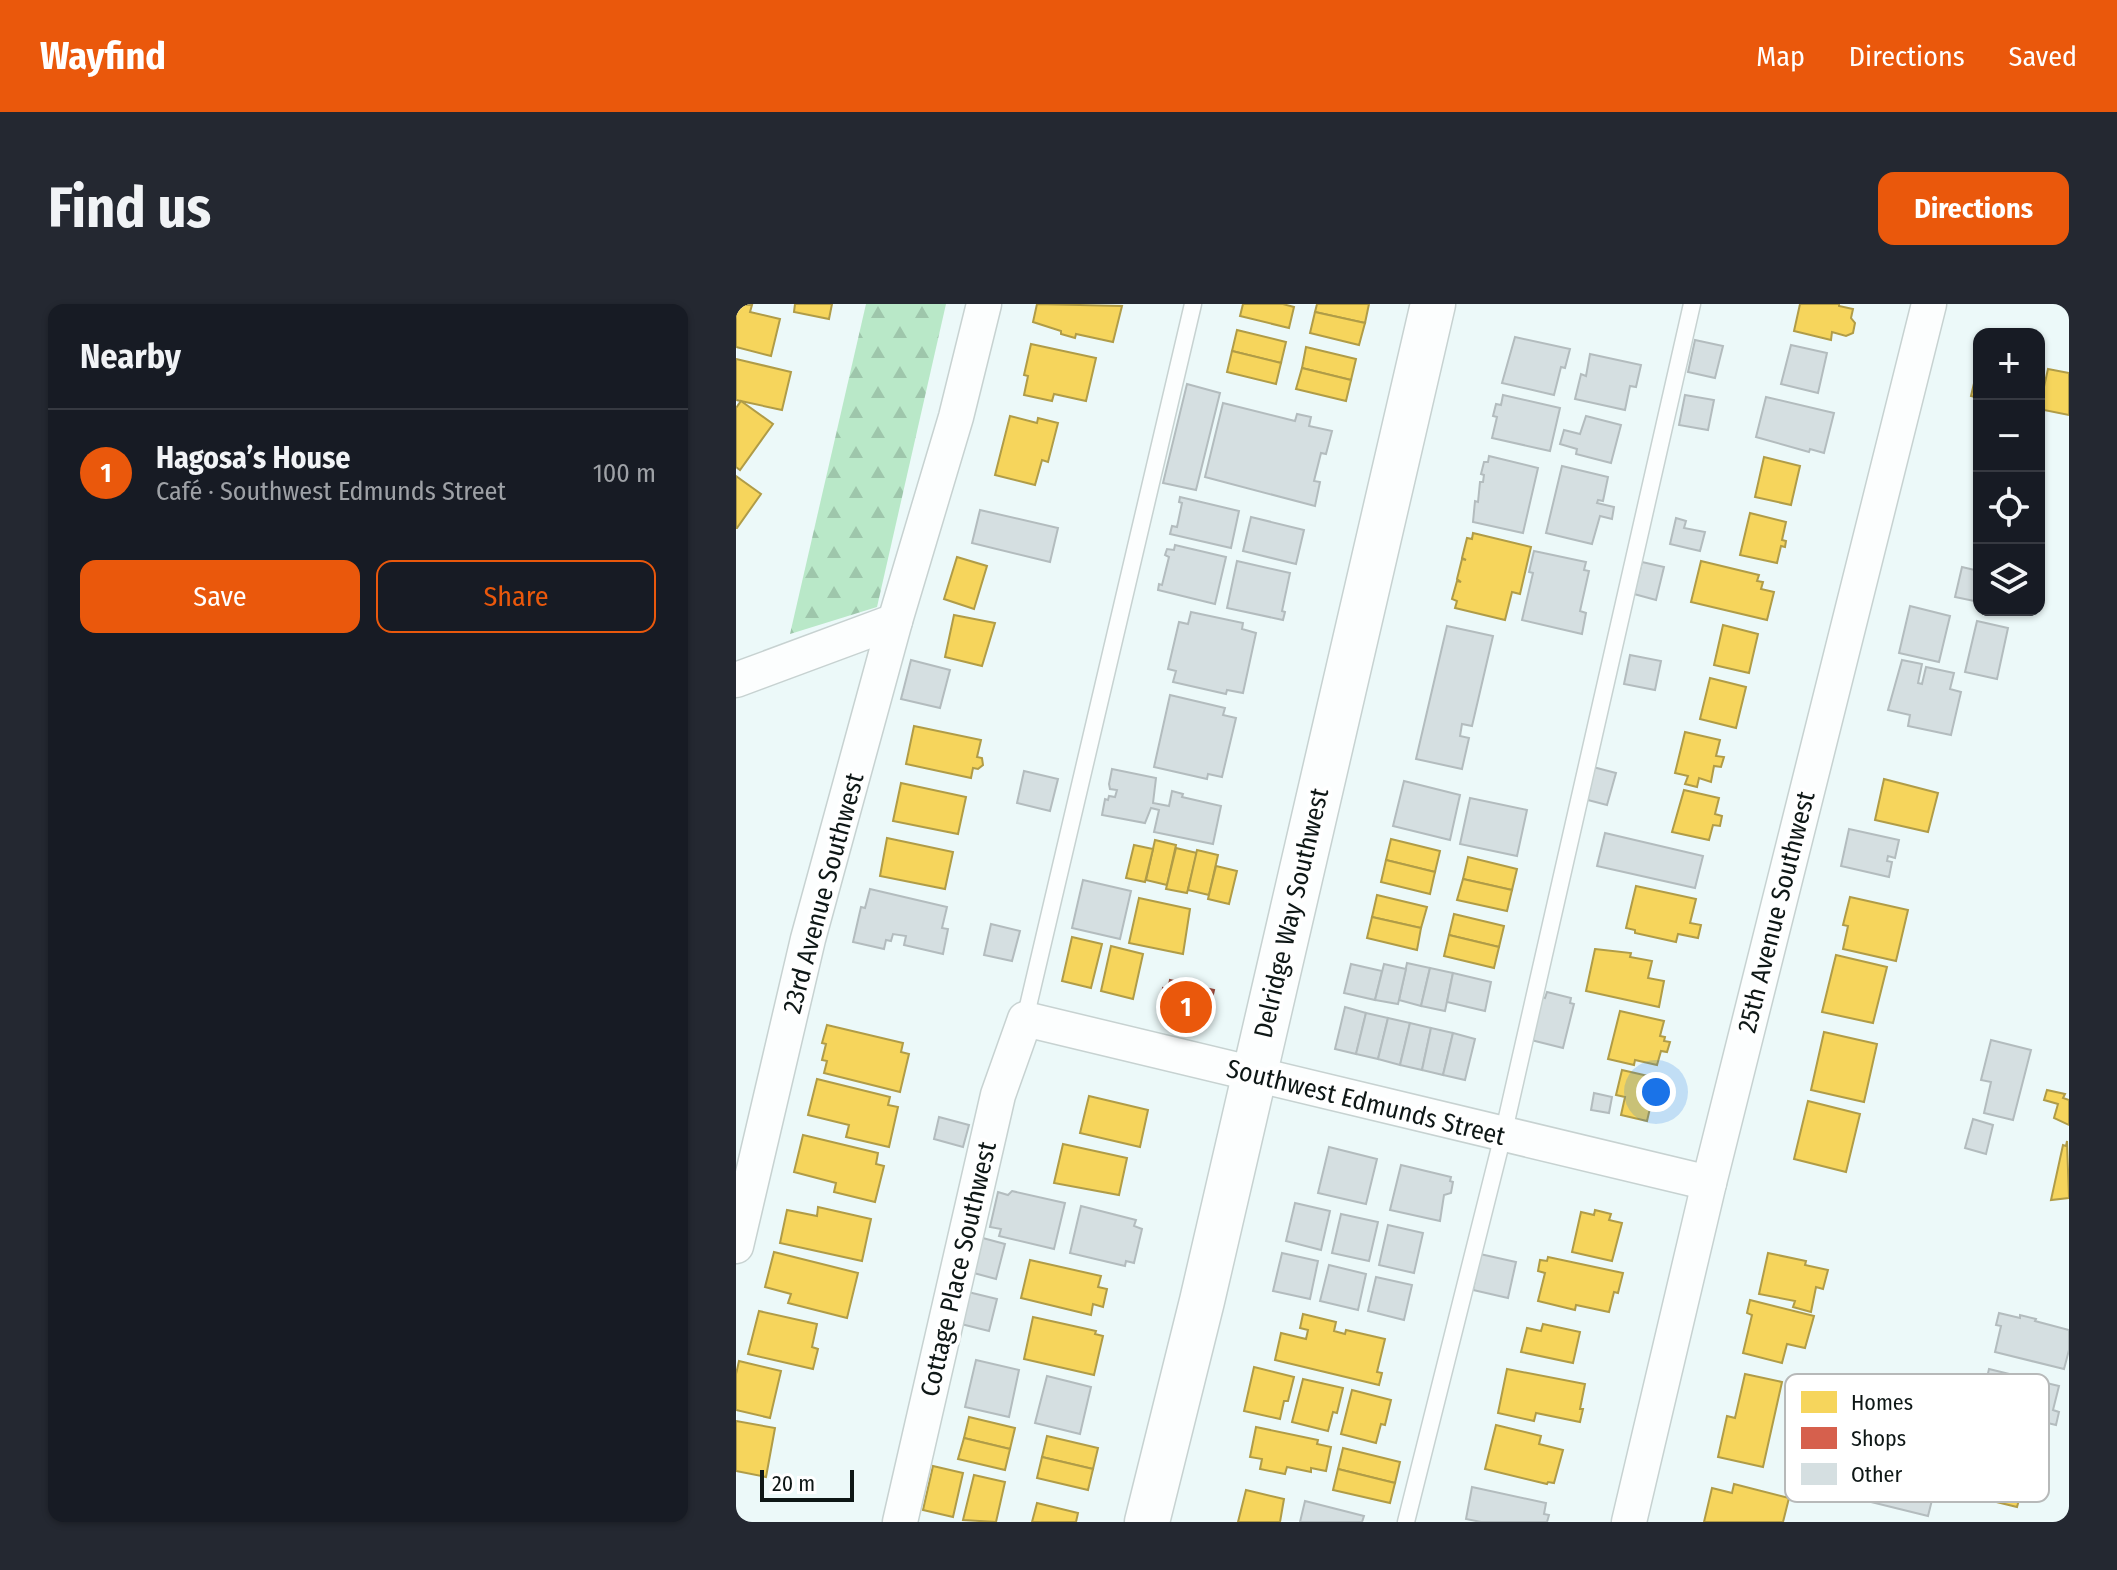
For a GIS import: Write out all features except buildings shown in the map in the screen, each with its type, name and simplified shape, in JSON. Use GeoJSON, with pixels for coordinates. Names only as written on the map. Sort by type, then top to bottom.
{"type":"FeatureCollection","features":[{"type":"Feature","properties":{"kind":"main road","name":"Delridge Way Southwest"},"geometry":{"type":"LineString","coordinates":[[1147,1522],[1202,1301],[1433,304]]}},
{"type":"Feature","properties":{"kind":"street","name":"23rd Avenue Southwest"},"geometry":{"type":"LineString","coordinates":[[736,1246],[808,939],[895,621],[956,417],[984,304]]}},
{"type":"Feature","properties":{"kind":"street","name":"25th Avenue Southwest"},"geometry":{"type":"LineString","coordinates":[[1629,1522],[1709,1183],[1929,304]]}},
{"type":"Feature","properties":{"kind":"street"},"geometry":{"type":"LineString","coordinates":[[736,680],[895,621]]}},
{"type":"Feature","properties":{"kind":"street","name":"Southwest Edmunds Street"},"geometry":{"type":"LineString","coordinates":[[1025,1019],[1709,1183]]}},
{"type":"Feature","properties":{"kind":"street","name":"Cottage Place Southwest"},"geometry":{"type":"LineString","coordinates":[[900,1522],[998,1095],[1025,1019]]}},
{"type":"Feature","properties":{"kind":"lane"},"geometry":{"type":"LineString","coordinates":[[1025,1019],[1193,304]]}},
{"type":"Feature","properties":{"kind":"lane"},"geometry":{"type":"LineString","coordinates":[[1406,1522],[1503,1135],[1692,304]]}},
{"type":"Feature","properties":{"kind":"green space"},"geometry":{"type":"Polygon","coordinates":[[[866,304],[946,304],[877,607],[790,634],[866,304]]]}},
{"type":"Feature","properties":{"kind":"place","name":"Hagosa’s House"},"geometry":{"type":"Point","coordinates":[1186,1007]}}]}
